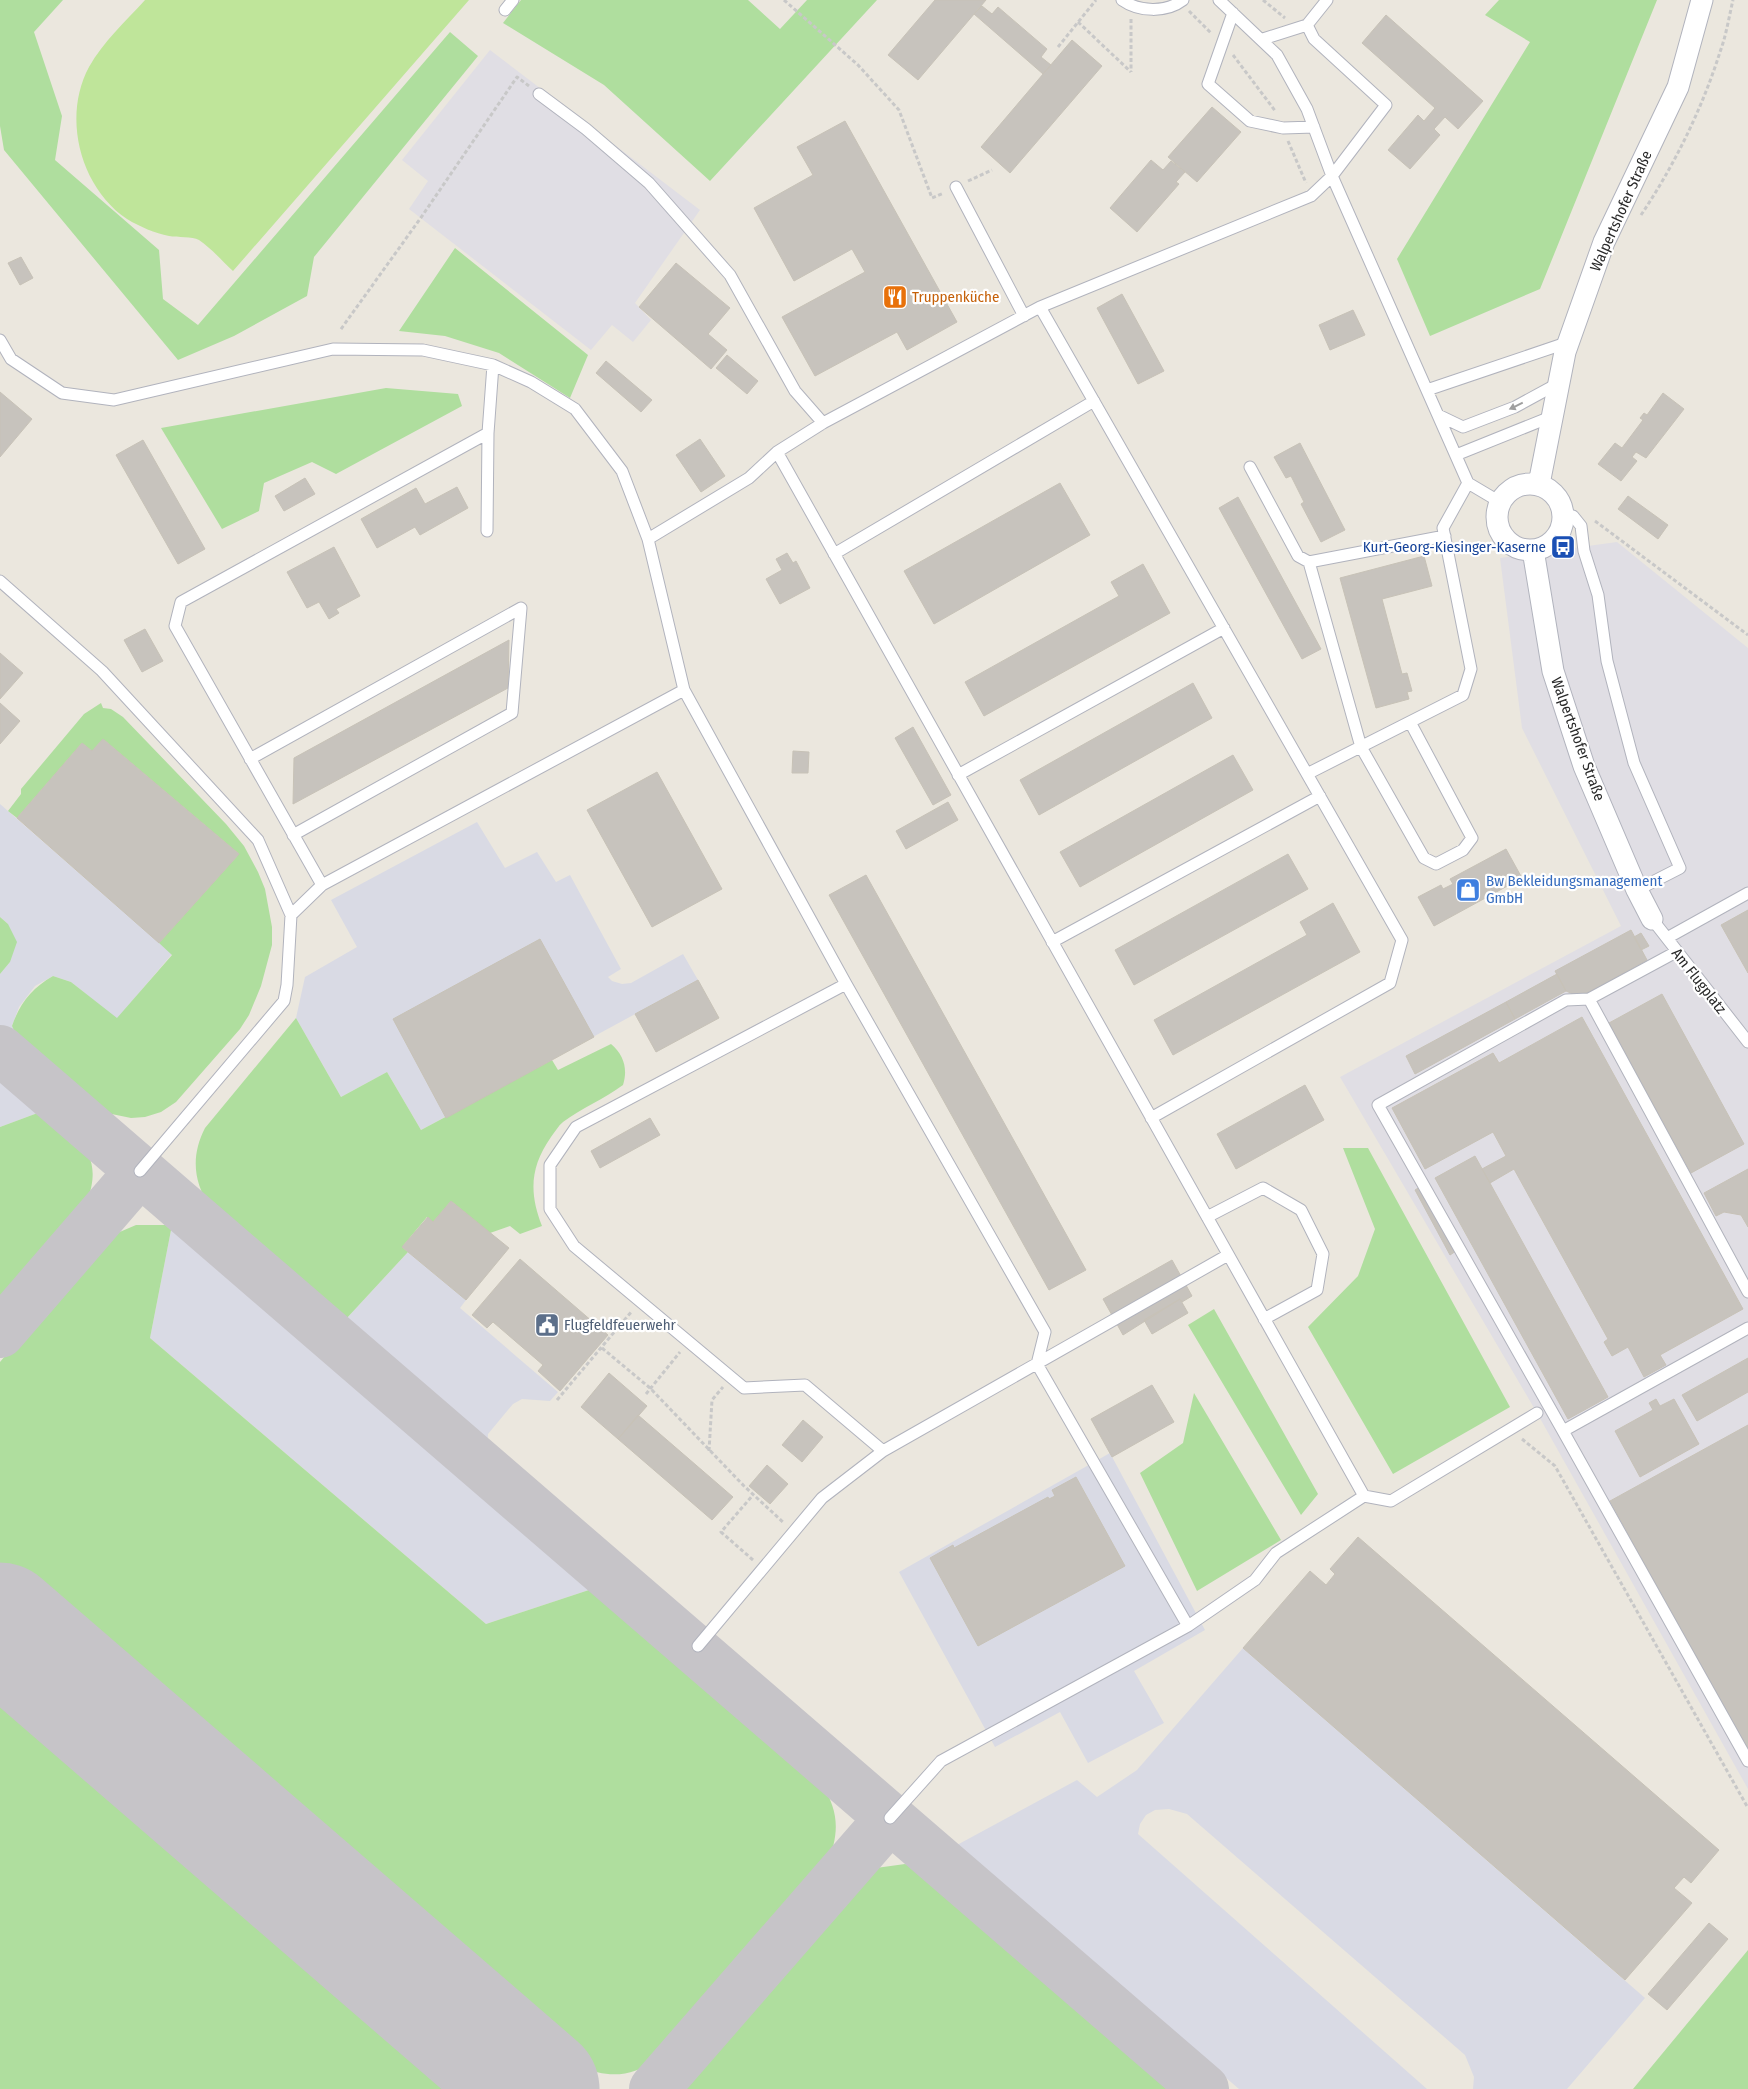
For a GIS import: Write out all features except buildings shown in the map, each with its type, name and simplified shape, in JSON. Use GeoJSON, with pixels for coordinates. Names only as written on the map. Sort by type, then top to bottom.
{"type":"FeatureCollection","features":[{"type":"Feature","properties":{"kind":"street","name":"Walpertshofer Straße"},"geometry":{"type":"LineString","coordinates":[[1539,484],[1569,342],[1604,242],[1678,88],[1702,0]]}},
{"type":"Feature","properties":{"kind":"street"},"geometry":{"type":"LineString","coordinates":[[1528,483],[1539,484],[1556,496],[1568,516],[1559,534],[1543,548],[1533,550],[1514,546],[1506,539],[1497,521],[1500,502],[1507,492],[1516,486],[1528,483]]}},
{"type":"Feature","properties":{"kind":"street","name":"Walpertshofer Straße"},"geometry":{"type":"LineString","coordinates":[[1533,550],[1553,672],[1584,766],[1637,890],[1652,919]]}},
{"type":"Feature","properties":{"kind":"lane"},"geometry":{"type":"LineString","coordinates":[[505,10],[513,0]]}},
{"type":"Feature","properties":{"kind":"lane"},"geometry":{"type":"LineString","coordinates":[[1219,0],[1263,39],[1277,55],[1307,109],[1332,176],[1468,483],[1500,502]]}},
{"type":"Feature","properties":{"kind":"lane"},"geometry":{"type":"LineString","coordinates":[[1263,39],[1302,27],[1327,0]]}},
{"type":"Feature","properties":{"kind":"lane"},"geometry":{"type":"LineString","coordinates":[[1126,3],[1151,10],[1181,1]]}},
{"type":"Feature","properties":{"kind":"lane"},"geometry":{"type":"LineString","coordinates":[[1233,13],[1208,84],[1250,121],[1283,128],[1314,127]]}},
{"type":"Feature","properties":{"kind":"lane"},"geometry":{"type":"LineString","coordinates":[[648,539],[749,478],[776,452],[823,423],[1040,307],[1311,196],[1332,176],[1386,105],[1302,27]]}},
{"type":"Feature","properties":{"kind":"lane"},"geometry":{"type":"LineString","coordinates":[[539,94],[586,129],[649,183],[730,275],[795,391],[823,423]]}},
{"type":"Feature","properties":{"kind":"lane"},"geometry":{"type":"LineString","coordinates":[[956,187],[1024,316]]}},
{"type":"Feature","properties":{"kind":"lane"},"geometry":{"type":"LineString","coordinates":[[1040,307],[1402,940],[1390,983],[1151,1118]]}},
{"type":"Feature","properties":{"kind":"lane"},"geometry":{"type":"LineString","coordinates":[[0,340],[11,359],[62,393],[114,400],[333,349],[423,350],[493,365],[531,382],[575,409],[622,471],[648,539],[684,690],[846,984],[1045,1332],[1037,1364],[1188,1626]]}},
{"type":"Feature","properties":{"kind":"lane"},"geometry":{"type":"LineString","coordinates":[[1427,390],[1569,342]]}},
{"type":"Feature","properties":{"kind":"lane"},"geometry":{"type":"LineString","coordinates":[[488,531],[488,433],[493,365]]}},
{"type":"Feature","properties":{"kind":"lane"},"geometry":{"type":"LineString","coordinates":[[1438,415],[1463,428],[1514,407],[1559,383]]}},
{"type":"Feature","properties":{"kind":"lane"},"geometry":{"type":"LineString","coordinates":[[834,554],[1094,401]]}},
{"type":"Feature","properties":{"kind":"lane"},"geometry":{"type":"LineString","coordinates":[[1456,455],[1553,416]]}},
{"type":"Feature","properties":{"kind":"lane"},"geometry":{"type":"LineString","coordinates":[[322,885],[175,626],[181,602],[488,433]]}},
{"type":"Feature","properties":{"kind":"lane"},"geometry":{"type":"LineString","coordinates":[[776,452],[1364,1496]]}},
{"type":"Feature","properties":{"kind":"lane"},"geometry":{"type":"LineString","coordinates":[[1250,467],[1298,556],[1309,562],[1445,536]]}},
{"type":"Feature","properties":{"kind":"lane"},"geometry":{"type":"LineString","coordinates":[[1308,774],[1463,695],[1471,669],[1443,528],[1468,483]]}},
{"type":"Feature","properties":{"kind":"lane"},"geometry":{"type":"LineString","coordinates":[[1568,516],[1581,526],[1584,551],[1598,594],[1607,661],[1634,763],[1680,868],[1637,890]]}},
{"type":"Feature","properties":{"kind":"lane"},"geometry":{"type":"LineString","coordinates":[[1309,562],[1361,747],[1424,858],[1436,864],[1463,850],[1472,838],[1410,722]]}},
{"type":"Feature","properties":{"kind":"lane"},"geometry":{"type":"LineString","coordinates":[[0,581],[102,671],[258,840],[291,915],[287,985],[284,1001],[140,1171]]}},
{"type":"Feature","properties":{"kind":"lane"},"geometry":{"type":"LineString","coordinates":[[250,759],[521,608],[512,713],[293,835]]}},
{"type":"Feature","properties":{"kind":"lane"},"geometry":{"type":"LineString","coordinates":[[958,775],[1224,628]]}},
{"type":"Feature","properties":{"kind":"lane"},"geometry":{"type":"LineString","coordinates":[[291,915],[322,885],[684,690]]}},
{"type":"Feature","properties":{"kind":"lane"},"geometry":{"type":"LineString","coordinates":[[1052,942],[1320,796]]}},
{"type":"Feature","properties":{"kind":"lane"},"geometry":{"type":"LineString","coordinates":[[1667,938],[1748,893]]}},
{"type":"Feature","properties":{"kind":"lane","name":"Am Flugplatz"},"geometry":{"type":"LineString","coordinates":[[1652,919],[1748,1042]]}},
{"type":"Feature","properties":{"kind":"lane"},"geometry":{"type":"LineString","coordinates":[[1676,952],[1589,999],[1566,1000],[1378,1105],[1748,1761]]}},
{"type":"Feature","properties":{"kind":"lane"},"geometry":{"type":"LineString","coordinates":[[846,984],[576,1126],[550,1165],[550,1209],[574,1246],[744,1388],[805,1385],[883,1451]]}},
{"type":"Feature","properties":{"kind":"lane"},"geometry":{"type":"LineString","coordinates":[[1589,999],[1748,1292]]}},
{"type":"Feature","properties":{"kind":"lane"},"geometry":{"type":"LineString","coordinates":[[1207,1216],[1263,1188],[1301,1210],[1323,1254],[1317,1290],[1264,1319]]}},
{"type":"Feature","properties":{"kind":"lane"},"geometry":{"type":"LineString","coordinates":[[698,1646],[822,1498],[883,1451],[1228,1255]]}},
{"type":"Feature","properties":{"kind":"lane"},"geometry":{"type":"LineString","coordinates":[[1563,1431],[1748,1328]]}},
{"type":"Feature","properties":{"kind":"lane"},"geometry":{"type":"LineString","coordinates":[[890,1818],[941,1761],[1188,1626],[1255,1580],[1276,1553],[1364,1496],[1391,1502],[1537,1413]]}},
{"type":"Feature","properties":{"kind":"path"},"geometry":{"type":"LineString","coordinates":[[784,0],[858,65],[899,110],[932,198],[992,170]]}},
{"type":"Feature","properties":{"kind":"path"},"geometry":{"type":"LineString","coordinates":[[1058,47],[1096,0]]}},
{"type":"Feature","properties":{"kind":"path"},"geometry":{"type":"LineString","coordinates":[[1263,0],[1302,27]]}},
{"type":"Feature","properties":{"kind":"path"},"geometry":{"type":"LineString","coordinates":[[1640,216],[1661,185],[1699,106],[1720,52],[1733,0]]}},
{"type":"Feature","properties":{"kind":"path"},"geometry":{"type":"LineString","coordinates":[[1181,1],[1221,44],[1236,57],[1275,108],[1311,196]]}},
{"type":"Feature","properties":{"kind":"path"},"geometry":{"type":"LineString","coordinates":[[1078,22],[1132,72],[1126,3]]}},
{"type":"Feature","properties":{"kind":"path"},"geometry":{"type":"LineString","coordinates":[[342,329],[517,77],[539,94]]}},
{"type":"Feature","properties":{"kind":"path"},"geometry":{"type":"LineString","coordinates":[[1560,481],[1560,489],[1568,516],[1598,521],[1748,636]]}},
{"type":"Feature","properties":{"kind":"path"},"geometry":{"type":"LineString","coordinates":[[557,1400],[640,1301]]}},
{"type":"Feature","properties":{"kind":"path"},"geometry":{"type":"LineString","coordinates":[[646,1394],[688,1342]]}},
{"type":"Feature","properties":{"kind":"path"},"geometry":{"type":"LineString","coordinates":[[602,1348],[650,1388],[709,1451],[794,1532]]}},
{"type":"Feature","properties":{"kind":"path"},"geometry":{"type":"LineString","coordinates":[[709,1451],[712,1400],[732,1377]]}},
{"type":"Feature","properties":{"kind":"path"},"geometry":{"type":"LineString","coordinates":[[1510,1430],[1555,1466],[1748,1808]]}},
{"type":"Feature","properties":{"kind":"path"},"geometry":{"type":"LineString","coordinates":[[754,1495],[721,1532],[763,1568]]}},
{"type":"Feature","properties":{"kind":"shaded area"},"geometry":{"type":"Polygon","coordinates":[[[490,50],[700,210],[635,303],[651,320],[633,342],[612,325],[591,350],[409,209],[428,181],[402,160],[490,50]]]}},
{"type":"Feature","properties":{"kind":"shaded area"},"geometry":{"type":"Polygon","coordinates":[[[1617,542],[1748,648],[1748,1789],[1537,1413],[1340,1077],[1621,926],[1522,728],[1500,558],[1617,542]]]}},
{"type":"Feature","properties":{"kind":"shaded area"},"geometry":{"type":"Polygon","coordinates":[[[0,804],[172,954],[117,1019],[71,982],[53,976],[35,986],[19,1007],[12,1026],[20,1043],[0,1026],[0,974],[10,962],[8,924],[0,917],[0,804]]]}},
{"type":"Feature","properties":{"kind":"shaded area"},"geometry":{"type":"Polygon","coordinates":[[[477,822],[505,868],[537,852],[556,882],[570,875],[621,969],[608,977],[612,981],[622,984],[631,983],[683,954],[698,980],[421,1130],[387,1072],[341,1097],[296,1018],[305,977],[357,947],[331,900],[477,822]]]}},
{"type":"Feature","properties":{"kind":"shaded area"},"geometry":{"type":"Polygon","coordinates":[[[0,1074],[43,1111],[0,1127],[0,1074]]]}},
{"type":"Feature","properties":{"kind":"shaded area"},"geometry":{"type":"Polygon","coordinates":[[[172,1225],[595,1588],[486,1624],[150,1338],[172,1225]]]}},
{"type":"Feature","properties":{"kind":"shaded area"},"geometry":{"type":"Polygon","coordinates":[[[408,1252],[466,1300],[460,1308],[558,1392],[550,1401],[522,1399],[513,1404],[488,1434],[487,1449],[340,1321],[346,1319],[408,1252]]]}},
{"type":"Feature","properties":{"kind":"shaded area"},"geometry":{"type":"Polygon","coordinates":[[[1110,1453],[1205,1630],[1134,1671],[1164,1723],[1088,1763],[1060,1712],[995,1747],[899,1572],[1110,1453]]]}},
{"type":"Feature","properties":{"kind":"shaded area"},"geometry":{"type":"Polygon","coordinates":[[[1243,1648],[1645,1998],[1567,2089],[1473,2089],[1474,2077],[1465,2055],[1187,1814],[1169,1809],[1155,1810],[1146,1815],[1140,1824],[1138,1834],[1427,2089],[1239,2089],[957,1845],[1077,1780],[1097,1797],[1137,1770],[1243,1648]]]}},
{"type":"Feature","properties":{"kind":"green space"},"geometry":{"type":"Polygon","coordinates":[[[0,0],[63,0],[34,32],[62,116],[55,160],[159,250],[163,299],[198,325],[450,32],[478,56],[314,257],[307,296],[234,336],[178,360],[4,150],[0,126],[0,0]]]}},
{"type":"Feature","properties":{"kind":"green space"},"geometry":{"type":"Polygon","coordinates":[[[145,0],[469,0],[233,271],[199,240],[158,233],[127,219],[97,189],[87,170],[80,150],[77,129],[77,107],[81,87],[89,67],[108,40],[145,0]]]}},
{"type":"Feature","properties":{"kind":"green space"},"geometry":{"type":"Polygon","coordinates":[[[521,0],[748,0],[780,29],[807,0],[877,0],[710,181],[604,85],[503,23],[521,0]]]}},
{"type":"Feature","properties":{"kind":"green space"},"geometry":{"type":"Polygon","coordinates":[[[1499,0],[1657,0],[1540,289],[1430,336],[1397,259],[1530,42],[1485,15],[1499,0]]]}},
{"type":"Feature","properties":{"kind":"green space"},"geometry":{"type":"Polygon","coordinates":[[[455,248],[588,355],[570,398],[499,353],[445,336],[399,331],[455,248]]]}},
{"type":"Feature","properties":{"kind":"green space"},"geometry":{"type":"Polygon","coordinates":[[[386,388],[458,394],[462,406],[336,474],[312,462],[264,483],[259,511],[222,529],[161,428],[386,388]]]}},
{"type":"Feature","properties":{"kind":"green space"},"geometry":{"type":"Polygon","coordinates":[[[101,703],[103,708],[111,709],[123,717],[226,824],[244,846],[265,889],[272,927],[272,945],[261,986],[249,1015],[240,1029],[176,1102],[161,1112],[145,1117],[131,1118],[102,1112],[20,1043],[12,1026],[23,1003],[33,991],[53,976],[71,982],[117,1018],[172,955],[159,943],[239,854],[103,739],[92,751],[82,743],[17,818],[8,811],[21,794],[21,789],[84,714],[101,703]]]}},
{"type":"Feature","properties":{"kind":"green space"},"geometry":{"type":"Polygon","coordinates":[[[0,917],[8,924],[17,942],[10,962],[0,974],[0,917]]]}},
{"type":"Feature","properties":{"kind":"green space"},"geometry":{"type":"Polygon","coordinates":[[[296,1018],[341,1097],[387,1072],[421,1130],[552,1060],[558,1070],[611,1044],[619,1053],[624,1063],[623,1085],[563,1122],[544,1148],[535,1170],[534,1180],[535,1202],[542,1226],[520,1234],[510,1226],[490,1233],[451,1201],[433,1222],[427,1217],[402,1247],[408,1252],[346,1319],[340,1321],[210,1206],[204,1197],[197,1178],[197,1148],[205,1128],[296,1018]]]}},
{"type":"Feature","properties":{"kind":"green space"},"geometry":{"type":"Polygon","coordinates":[[[43,1111],[85,1149],[93,1172],[91,1187],[86,1205],[0,1305],[0,1127],[43,1111]]]}},
{"type":"Feature","properties":{"kind":"green space"},"geometry":{"type":"Polygon","coordinates":[[[1343,1148],[1368,1148],[1510,1407],[1393,1474],[1308,1327],[1358,1276],[1375,1229],[1343,1148]]]}},
{"type":"Feature","properties":{"kind":"green space"},"geometry":{"type":"Polygon","coordinates":[[[136,1225],[172,1225],[150,1338],[486,1624],[595,1588],[822,1784],[832,1805],[836,1824],[834,1843],[827,1866],[659,2059],[639,2070],[620,2074],[600,2073],[579,2066],[0,1568],[0,1362],[97,1248],[115,1234],[136,1225]]]}},
{"type":"Feature","properties":{"kind":"green space"},"geometry":{"type":"Polygon","coordinates":[[[1214,1309],[1318,1494],[1301,1515],[1188,1325],[1214,1309]]]}},
{"type":"Feature","properties":{"kind":"green space"},"geometry":{"type":"Polygon","coordinates":[[[1194,1393],[1281,1540],[1197,1591],[1140,1473],[1183,1443],[1194,1393]]]}},
{"type":"Feature","properties":{"kind":"green space"},"geometry":{"type":"Polygon","coordinates":[[[0,1685],[465,2089],[0,2089],[0,1685]]]}},
{"type":"Feature","properties":{"kind":"green space"},"geometry":{"type":"Polygon","coordinates":[[[905,1864],[918,1868],[1174,2089],[681,2089],[863,1877],[876,1868],[905,1864]]]}},
{"type":"Feature","properties":{"kind":"green space"},"geometry":{"type":"Polygon","coordinates":[[[1748,1950],[1748,2089],[1633,2089],[1748,1950]]]}},
{"type":"Feature","properties":{"kind":"taxiway"},"geometry":{"type":"LineString","coordinates":[[0,1050],[1204,2089]]}},
{"type":"Feature","properties":{"kind":"taxiway"},"geometry":{"type":"LineString","coordinates":[[0,1333],[140,1171]]}},
{"type":"Feature","properties":{"kind":"taxiway"},"geometry":{"type":"LineString","coordinates":[[654,2089],[890,1818]]}},
{"type":"Feature","properties":{"kind":"runway"},"geometry":{"type":"LineString","coordinates":[[0,1625],[537,2089]]}},
{"type":"Feature","properties":{"kind":"place","name":"Truppenküche"},"geometry":{"type":"Point","coordinates":[895,297]}},
{"type":"Feature","properties":{"kind":"place","name":"Kurt-Georg-Kiesinger-Kaserne"},"geometry":{"type":"Point","coordinates":[1563,547]}},
{"type":"Feature","properties":{"kind":"place","name":"Bw Bekleidungsmanagement GmbH"},"geometry":{"type":"Point","coordinates":[1468,890]}},
{"type":"Feature","properties":{"kind":"place","name":"Flugfeldfeuerwehr"},"geometry":{"type":"Point","coordinates":[547,1325]}}]}
